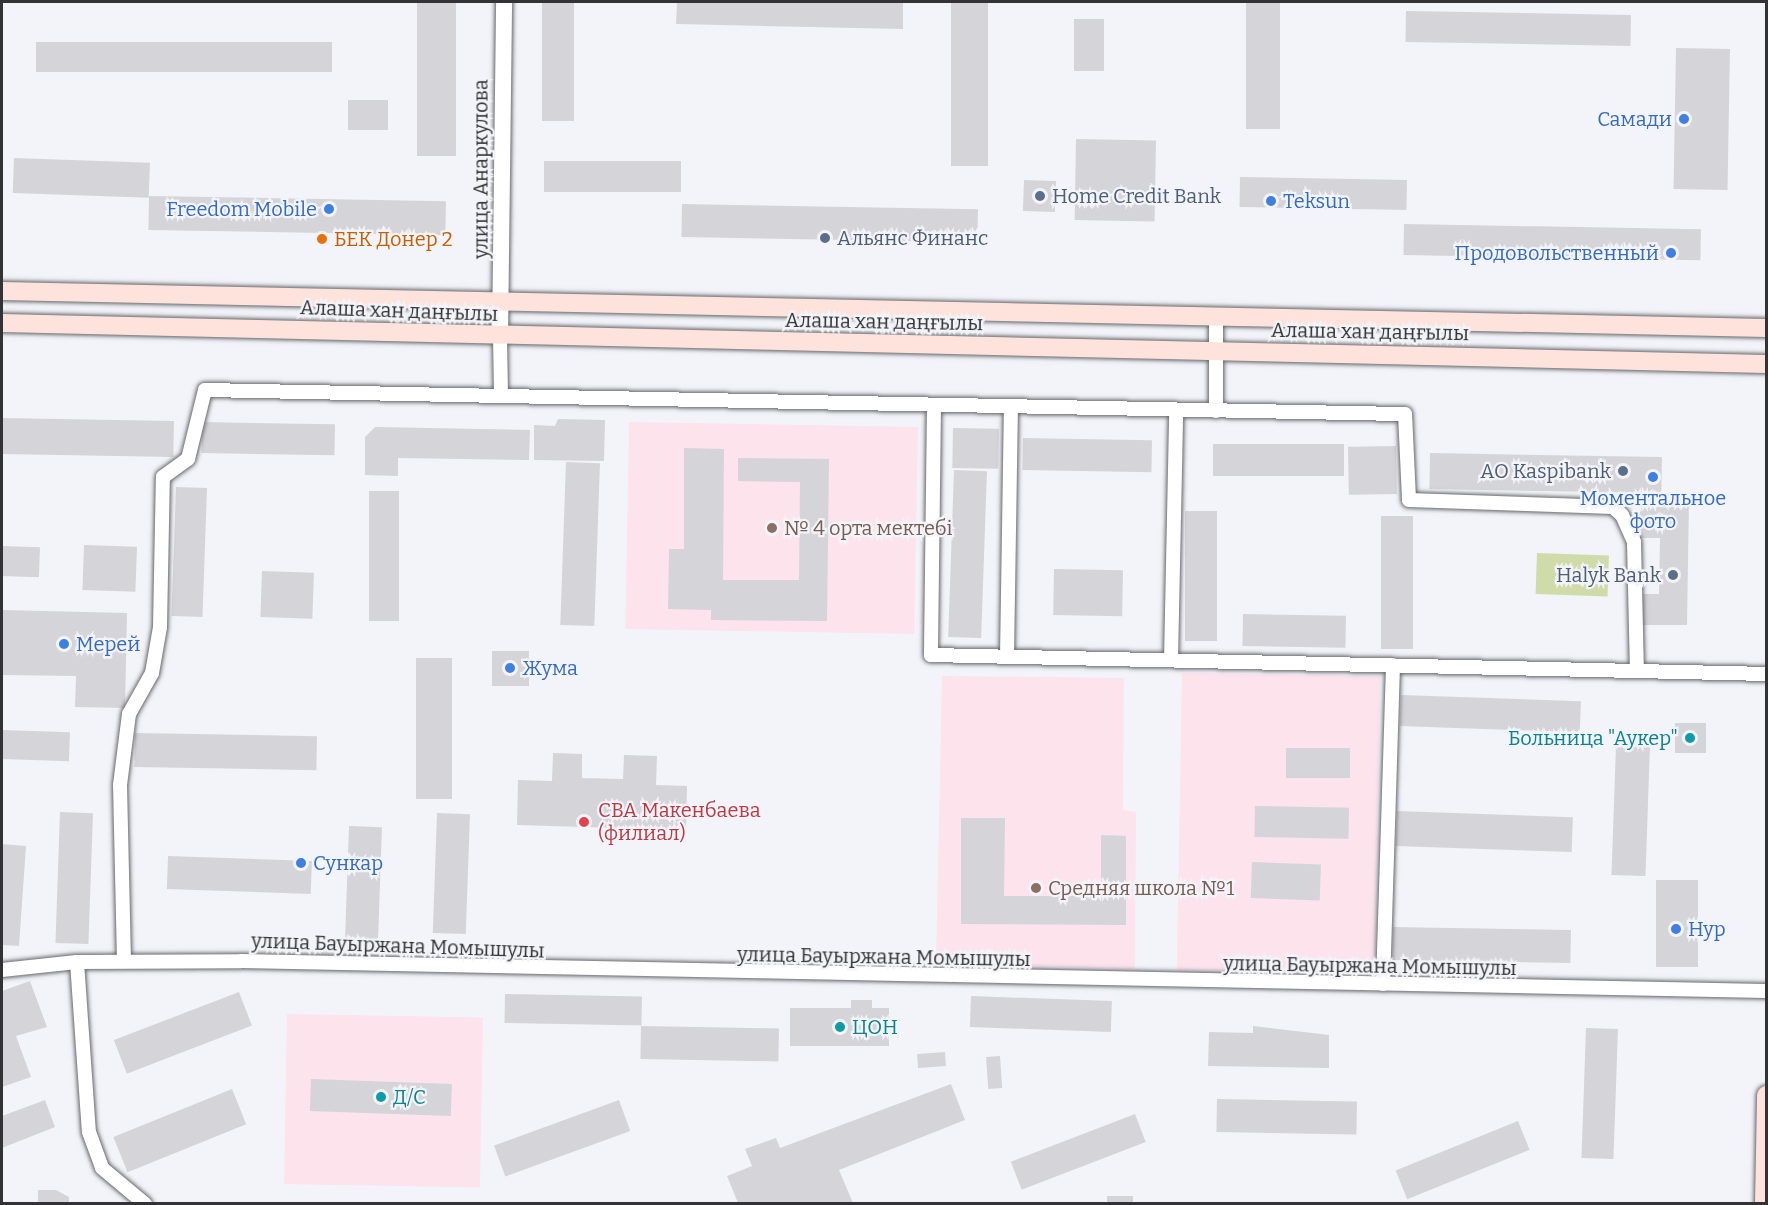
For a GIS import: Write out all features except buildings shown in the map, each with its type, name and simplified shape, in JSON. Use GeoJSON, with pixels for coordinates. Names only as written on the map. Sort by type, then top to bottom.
{"type":"FeatureCollection","features":[{"type":"Feature","properties":{"kind":"main road","name":"Алаша хан даңғылы"},"geometry":{"type":"LineString","coordinates":[[2,291],[1216,319],[1767,328]]}},
{"type":"Feature","properties":{"kind":"main road","name":"Алаша хан даңғылы"},"geometry":{"type":"LineString","coordinates":[[2,323],[1767,364]]}},
{"type":"Feature","properties":{"kind":"main road"},"geometry":{"type":"LineString","coordinates":[[1764,1203],[1767,1095]]}},
{"type":"Feature","properties":{"kind":"street","name":"улица Анаркулова"},"geometry":{"type":"LineString","coordinates":[[500,336],[504,2]]}},
{"type":"Feature","properties":{"kind":"street"},"geometry":{"type":"LineString","coordinates":[[1216,319],[1216,411]]}},
{"type":"Feature","properties":{"kind":"street"},"geometry":{"type":"LineString","coordinates":[[500,336],[501,395]]}},
{"type":"Feature","properties":{"kind":"street"},"geometry":{"type":"LineString","coordinates":[[124,961],[120,785],[129,714],[152,673],[159,630],[163,477],[189,459],[205,390],[1405,414],[1409,500],[1613,507],[1628,523],[1634,542],[1636,671]]}},
{"type":"Feature","properties":{"kind":"street"},"geometry":{"type":"LineString","coordinates":[[934,405],[931,655],[1767,674]]}},
{"type":"Feature","properties":{"kind":"street"},"geometry":{"type":"LineString","coordinates":[[1007,657],[1011,407]]}},
{"type":"Feature","properties":{"kind":"street"},"geometry":{"type":"LineString","coordinates":[[1171,660],[1176,411]]}},
{"type":"Feature","properties":{"kind":"street"},"geometry":{"type":"LineString","coordinates":[[1383,984],[1393,665]]}},
{"type":"Feature","properties":{"kind":"street","name":"улица Бауыржана Момышулы"},"geometry":{"type":"LineString","coordinates":[[2,970],[77,962],[124,961],[1597,990],[1767,991]]}},
{"type":"Feature","properties":{"kind":"street"},"geometry":{"type":"LineString","coordinates":[[77,962],[89,1132],[102,1168],[145,1203]]}},
{"type":"Feature","properties":{"kind":"shaded area","name":"№ 4 орта мектебі"},"geometry":{"type":"Polygon","coordinates":[[[629,422],[918,427],[914,634],[625,629],[629,422]]]}},
{"type":"Feature","properties":{"kind":"shaded area"},"geometry":{"type":"Polygon","coordinates":[[[1182,673],[1380,676],[1375,973],[1177,970],[1182,673]]]}},
{"type":"Feature","properties":{"kind":"shaded area","name":"Средняя школа №1"},"geometry":{"type":"Polygon","coordinates":[[[942,676],[1124,678],[1123,810],[1136,812],[1135,969],[936,963],[942,676]]]}},
{"type":"Feature","properties":{"kind":"shaded area"},"geometry":{"type":"Polygon","coordinates":[[[287,1014],[483,1017],[480,1187],[284,1184],[287,1014]]]}},
{"type":"Feature","properties":{"kind":"green space"},"geometry":{"type":"Polygon","coordinates":[[[1537,553],[1609,556],[1608,596],[1536,594],[1537,553]]]}},
{"type":"Feature","properties":{"kind":"place","name":"Самади"},"geometry":{"type":"Point","coordinates":[1684,119]}},
{"type":"Feature","properties":{"kind":"place","name":"Home Credit Bank"},"geometry":{"type":"Point","coordinates":[1040,196]}},
{"type":"Feature","properties":{"kind":"place","name":"Teksun"},"geometry":{"type":"Point","coordinates":[1271,201]}},
{"type":"Feature","properties":{"kind":"place","name":"Freedom Mobile"},"geometry":{"type":"Point","coordinates":[329,209]}},
{"type":"Feature","properties":{"kind":"place","name":"Альянс Финанс"},"geometry":{"type":"Point","coordinates":[825,238]}},
{"type":"Feature","properties":{"kind":"place","name":"БЕК Донер 2"},"geometry":{"type":"Point","coordinates":[322,239]}},
{"type":"Feature","properties":{"kind":"place","name":"Продовольственный"},"geometry":{"type":"Point","coordinates":[1671,253]}},
{"type":"Feature","properties":{"kind":"place","name":"AO Kaspibank"},"geometry":{"type":"Point","coordinates":[1623,471]}},
{"type":"Feature","properties":{"kind":"place","name":"Моментальное фото"},"geometry":{"type":"Point","coordinates":[1653,477]}},
{"type":"Feature","properties":{"kind":"place","name":"№ 4 орта мектебі"},"geometry":{"type":"Point","coordinates":[772,528]}},
{"type":"Feature","properties":{"kind":"place","name":"Halyk Bank"},"geometry":{"type":"Point","coordinates":[1673,575]}},
{"type":"Feature","properties":{"kind":"place","name":"Мерей"},"geometry":{"type":"Point","coordinates":[64,644]}},
{"type":"Feature","properties":{"kind":"place","name":"Жума"},"geometry":{"type":"Point","coordinates":[510,668]}},
{"type":"Feature","properties":{"kind":"place","name":"Больница \"Аукер\""},"geometry":{"type":"Point","coordinates":[1690,738]}},
{"type":"Feature","properties":{"kind":"place","name":"СВА Макенбаева (филиал)"},"geometry":{"type":"Point","coordinates":[584,822]}},
{"type":"Feature","properties":{"kind":"place","name":"Сункар"},"geometry":{"type":"Point","coordinates":[301,863]}},
{"type":"Feature","properties":{"kind":"place","name":"Средняя школа №1"},"geometry":{"type":"Point","coordinates":[1036,888]}},
{"type":"Feature","properties":{"kind":"place","name":"Нур"},"geometry":{"type":"Point","coordinates":[1676,929]}},
{"type":"Feature","properties":{"kind":"place","name":"ЦОН"},"geometry":{"type":"Point","coordinates":[840,1027]}},
{"type":"Feature","properties":{"kind":"place","name":"Д/С"},"geometry":{"type":"Point","coordinates":[381,1097]}}]}
